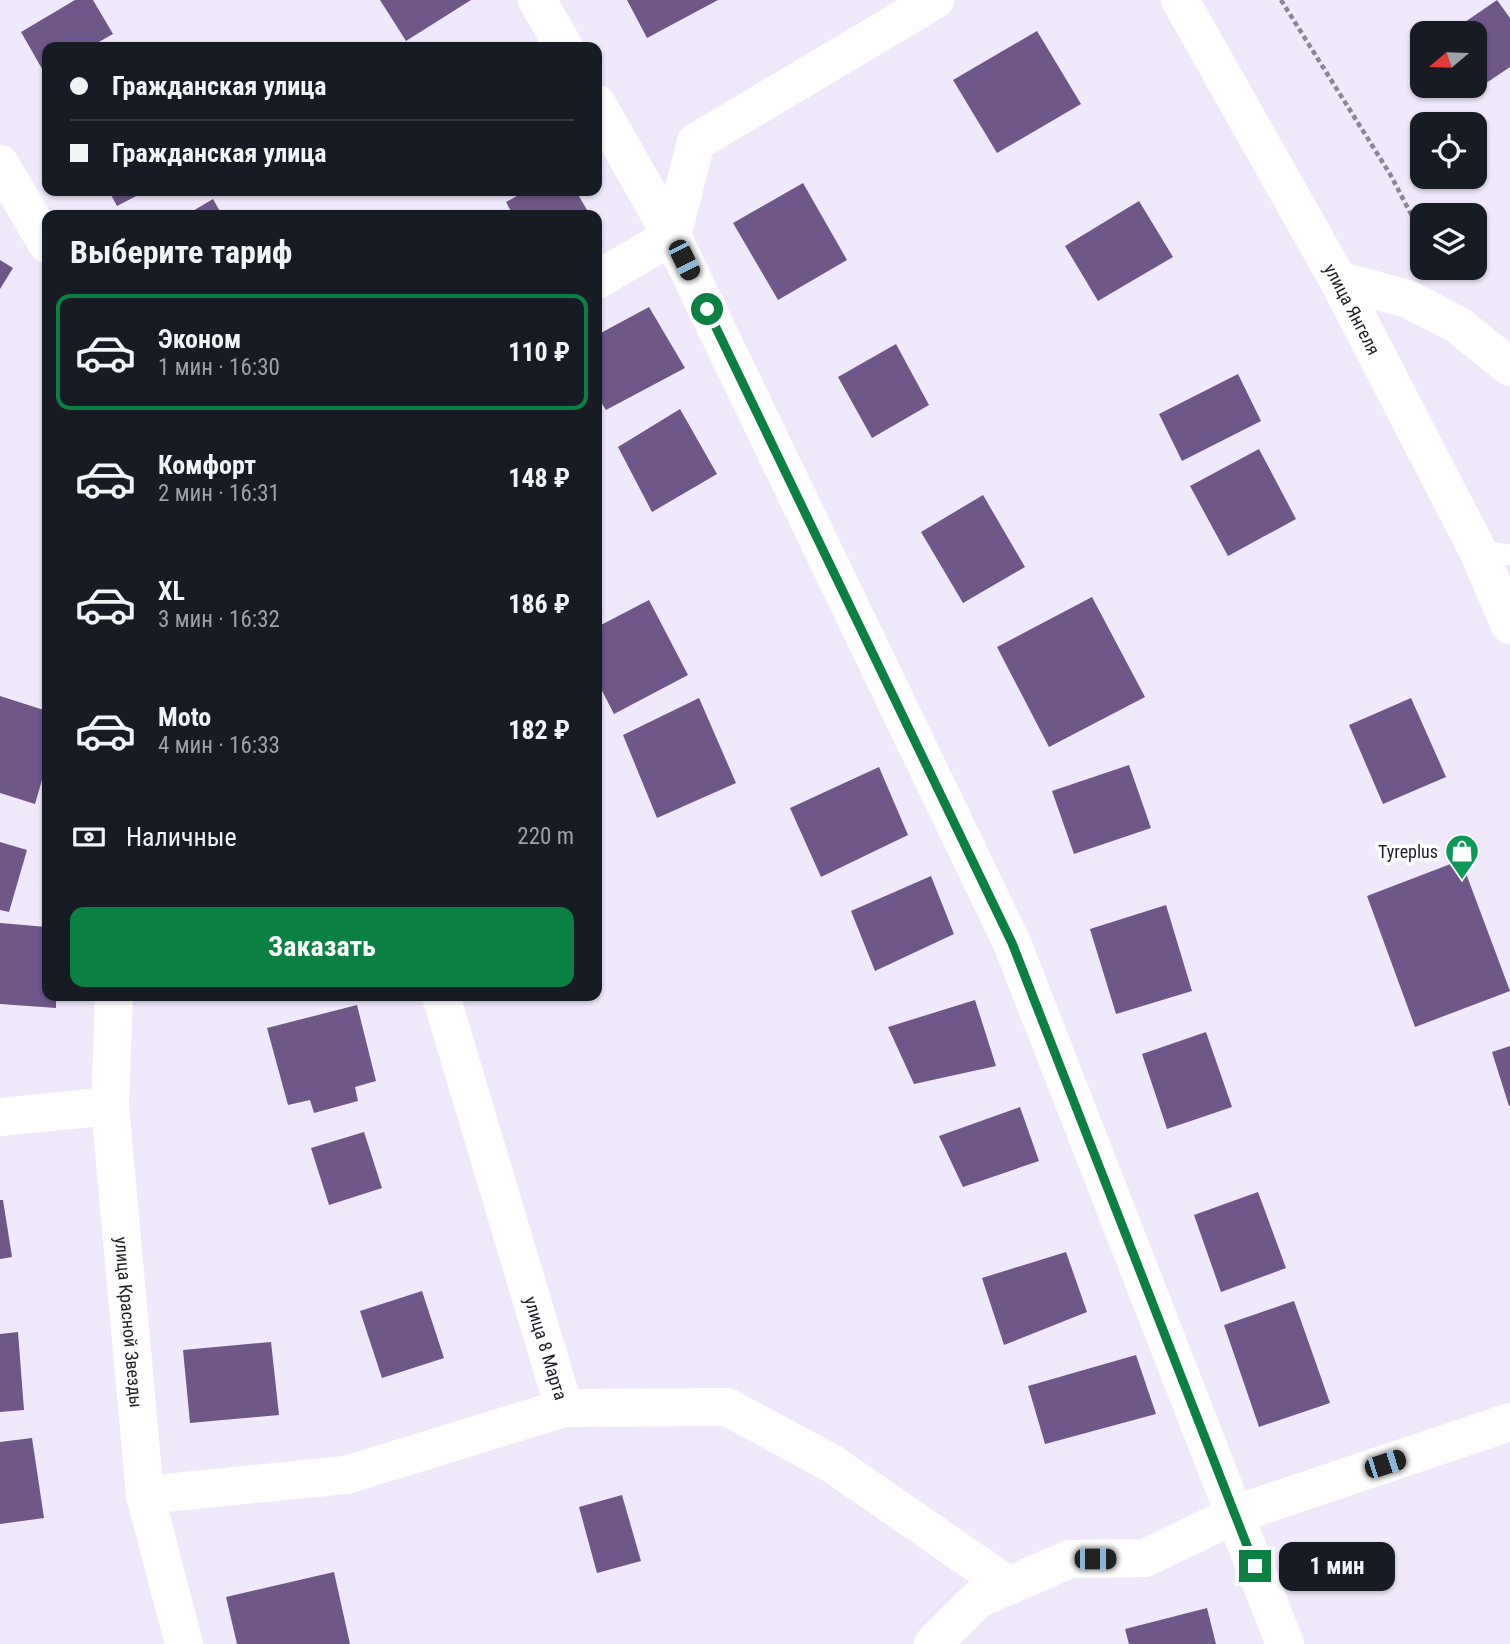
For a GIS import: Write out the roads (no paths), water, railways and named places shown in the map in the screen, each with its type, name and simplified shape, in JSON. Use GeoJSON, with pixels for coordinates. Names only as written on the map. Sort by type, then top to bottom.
{"type":"FeatureCollection","features":[{"type":"Feature","properties":{"kind":"street"},"geometry":{"type":"LineString","coordinates":[[537,0],[561,42]]}},
{"type":"Feature","properties":{"kind":"street"},"geometry":{"type":"LineString","coordinates":[[602,277],[672,236],[696,142],[935,0]]}},
{"type":"Feature","properties":{"kind":"street","name":"улица Янгеля"},"geometry":{"type":"LineString","coordinates":[[1180,0],[1494,553],[1510,625]]}},
{"type":"Feature","properties":{"kind":"street"},"geometry":{"type":"LineString","coordinates":[[602,113],[672,236],[1012,943],[1285,1644]]}},
{"type":"Feature","properties":{"kind":"street"},"geometry":{"type":"LineString","coordinates":[[0,164],[42,235]]}},
{"type":"Feature","properties":{"kind":"street"},"geometry":{"type":"LineString","coordinates":[[1338,280],[1408,299],[1458,325],[1510,367]]}},
{"type":"Feature","properties":{"kind":"street","name":"улица Красной Звезды"},"geometry":{"type":"LineString","coordinates":[[114,1001],[110,1106],[145,1494],[184,1644]]}},
{"type":"Feature","properties":{"kind":"street","name":"улица 8 Марта"},"geometry":{"type":"LineString","coordinates":[[145,1494],[346,1475],[564,1408],[442,1001]]}},
{"type":"Feature","properties":{"kind":"street"},"geometry":{"type":"LineString","coordinates":[[0,1117],[110,1106]]}},
{"type":"Feature","properties":{"kind":"street"},"geometry":{"type":"LineString","coordinates":[[564,1408],[727,1407],[831,1463],[1009,1586]]}},
{"type":"Feature","properties":{"kind":"street"},"geometry":{"type":"LineString","coordinates":[[933,1644],[978,1600],[1070,1559],[1145,1558],[1236,1514],[1510,1422]]}},
{"type":"Feature","properties":{"kind":"place","name":"Tyreplus"},"geometry":{"type":"Point","coordinates":[1462,881]}}]}
